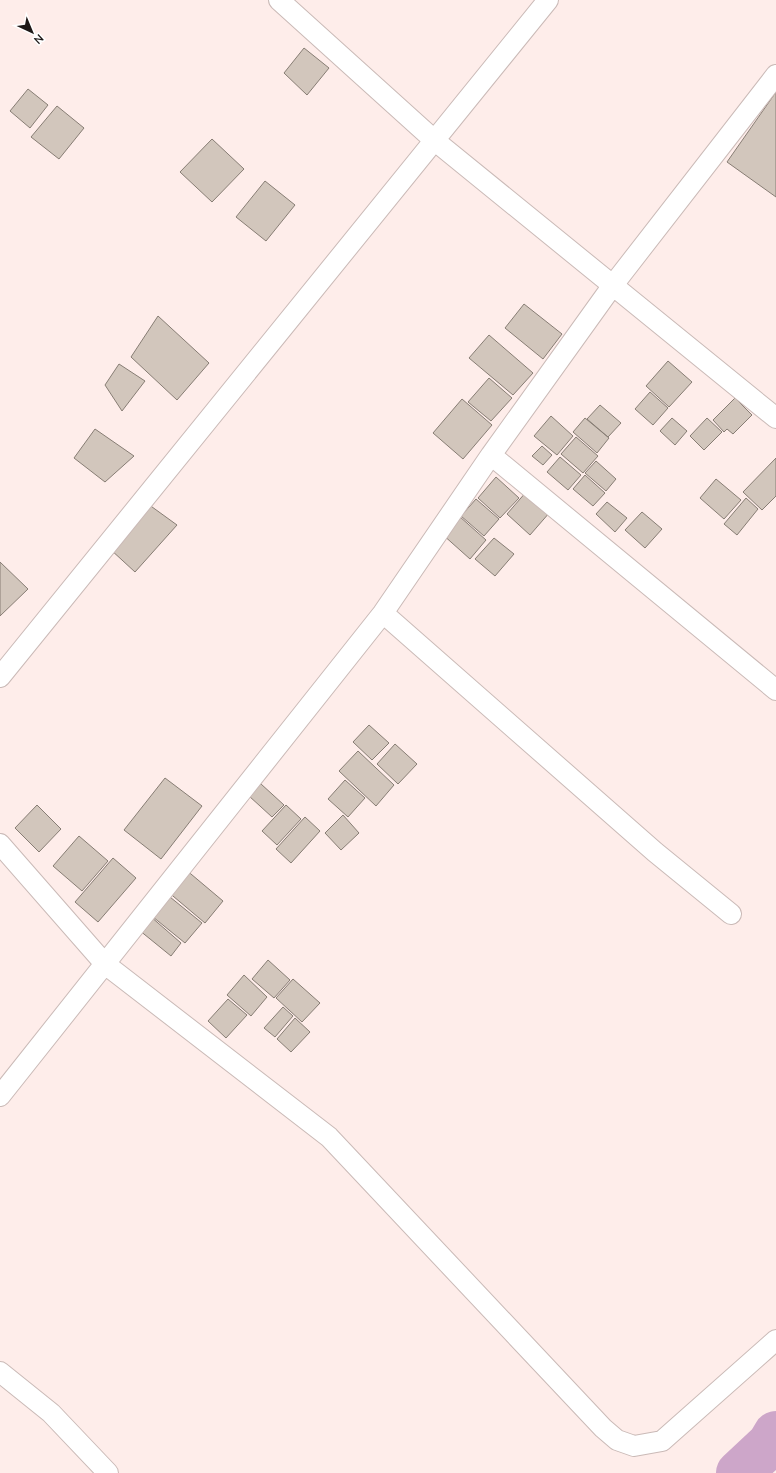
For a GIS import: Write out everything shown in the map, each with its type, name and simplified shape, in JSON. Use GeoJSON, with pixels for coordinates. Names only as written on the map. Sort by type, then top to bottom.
{"type":"FeatureCollection","features":[{"type":"Feature","properties":{"kind":"street"},"geometry":{"type":"LineString","coordinates":[[279,0],[434,140],[776,418]]}},
{"type":"Feature","properties":{"kind":"street"},"geometry":{"type":"LineString","coordinates":[[0,677],[548,0]]}},
{"type":"Feature","properties":{"kind":"street"},"geometry":{"type":"LineString","coordinates":[[0,1096],[382,613],[491,455],[613,285],[776,75]]}},
{"type":"Feature","properties":{"kind":"street"},"geometry":{"type":"LineString","coordinates":[[491,455],[776,690]]}},
{"type":"Feature","properties":{"kind":"street"},"geometry":{"type":"LineString","coordinates":[[382,613],[655,852],[731,914]]}},
{"type":"Feature","properties":{"kind":"street"},"geometry":{"type":"LineString","coordinates":[[0,844],[104,964],[329,1137],[603,1428],[617,1440],[634,1446],[662,1441],[776,1340]]}},
{"type":"Feature","properties":{"kind":"street"},"geometry":{"type":"LineString","coordinates":[[0,1372],[51,1413],[108,1473]]}},
{"type":"Feature","properties":{"kind":"building"},"geometry":{"type":"Polygon","coordinates":[[[304,48],[329,68],[307,95],[284,73],[304,48]]]}},
{"type":"Feature","properties":{"kind":"building"},"geometry":{"type":"Polygon","coordinates":[[[28,89],[48,105],[30,128],[10,111],[28,89]]]}},
{"type":"Feature","properties":{"kind":"building"},"geometry":{"type":"Polygon","coordinates":[[[776,92],[776,197],[727,162],[776,92]]]}},
{"type":"Feature","properties":{"kind":"building"},"geometry":{"type":"Polygon","coordinates":[[[57,106],[84,128],[59,159],[31,137],[57,106]]]}},
{"type":"Feature","properties":{"kind":"building"},"geometry":{"type":"Polygon","coordinates":[[[212,139],[244,169],[212,202],[180,172],[212,139]]]}},
{"type":"Feature","properties":{"kind":"building"},"geometry":{"type":"Polygon","coordinates":[[[265,181],[295,205],[266,241],[236,217],[265,181]]]}},
{"type":"Feature","properties":{"kind":"building"},"geometry":{"type":"Polygon","coordinates":[[[524,304],[562,334],[543,359],[505,328],[524,304]]]}},
{"type":"Feature","properties":{"kind":"building"},"geometry":{"type":"Polygon","coordinates":[[[158,316],[209,363],[177,400],[131,357],[158,316]]]}},
{"type":"Feature","properties":{"kind":"building"},"geometry":{"type":"Polygon","coordinates":[[[489,335],[533,373],[513,395],[469,358],[489,335]]]}},
{"type":"Feature","properties":{"kind":"building"},"geometry":{"type":"Polygon","coordinates":[[[668,361],[692,382],[669,407],[646,386],[668,361]]]}},
{"type":"Feature","properties":{"kind":"building"},"geometry":{"type":"Polygon","coordinates":[[[119,364],[145,381],[122,411],[105,385],[119,364]]]}},
{"type":"Feature","properties":{"kind":"building"},"geometry":{"type":"Polygon","coordinates":[[[489,378],[512,398],[491,421],[468,402],[489,378]]]}},
{"type":"Feature","properties":{"kind":"building"},"geometry":{"type":"Polygon","coordinates":[[[650,392],[668,408],[653,425],[635,409],[650,392]]]}},
{"type":"Feature","properties":{"kind":"building"},"geometry":{"type":"Polygon","coordinates":[[[735,398],[752,415],[733,434],[727,429],[724,432],[713,420],[735,398]]]}},
{"type":"Feature","properties":{"kind":"building"},"geometry":{"type":"Polygon","coordinates":[[[462,399],[492,425],[463,459],[433,433],[462,399]]]}},
{"type":"Feature","properties":{"kind":"building"},"geometry":{"type":"Polygon","coordinates":[[[600,405],[621,423],[608,437],[587,419],[600,405]]]}},
{"type":"Feature","properties":{"kind":"building"},"geometry":{"type":"Polygon","coordinates":[[[551,416],[573,436],[557,455],[534,436],[551,416]]]}},
{"type":"Feature","properties":{"kind":"building"},"geometry":{"type":"Polygon","coordinates":[[[585,418],[609,438],[597,453],[573,432],[585,418]]]}},
{"type":"Feature","properties":{"kind":"building"},"geometry":{"type":"Polygon","coordinates":[[[672,418],[687,431],[675,445],[660,431],[672,418]]]}},
{"type":"Feature","properties":{"kind":"building"},"geometry":{"type":"Polygon","coordinates":[[[707,418],[722,432],[704,450],[690,436],[707,418]]]}},
{"type":"Feature","properties":{"kind":"building"},"geometry":{"type":"Polygon","coordinates":[[[95,429],[134,456],[105,482],[74,458],[95,429]]]}},
{"type":"Feature","properties":{"kind":"building"},"geometry":{"type":"Polygon","coordinates":[[[576,437],[598,456],[583,473],[561,454],[576,437]]]}},
{"type":"Feature","properties":{"kind":"building"},"geometry":{"type":"Polygon","coordinates":[[[542,446],[552,455],[543,465],[532,456],[542,446]]]}},
{"type":"Feature","properties":{"kind":"building"},"geometry":{"type":"Polygon","coordinates":[[[560,457],[581,475],[568,490],[547,472],[560,457]]]}},
{"type":"Feature","properties":{"kind":"building"},"geometry":{"type":"Polygon","coordinates":[[[776,458],[776,496],[762,510],[743,492],[776,458]]]}},
{"type":"Feature","properties":{"kind":"building"},"geometry":{"type":"Polygon","coordinates":[[[596,461],[616,479],[606,491],[585,473],[596,461]]]}},
{"type":"Feature","properties":{"kind":"building"},"geometry":{"type":"Polygon","coordinates":[[[585,475],[605,493],[593,506],[573,489],[585,475]]]}},
{"type":"Feature","properties":{"kind":"building"},"geometry":{"type":"Polygon","coordinates":[[[496,477],[519,498],[500,518],[478,498],[496,477]]]}},
{"type":"Feature","properties":{"kind":"building"},"geometry":{"type":"Polygon","coordinates":[[[716,479],[741,500],[724,519],[700,498],[716,479]]]}},
{"type":"Feature","properties":{"kind":"building"},"geometry":{"type":"Polygon","coordinates":[[[527,491],[550,512],[530,535],[507,514],[527,491]]]}},
{"type":"Feature","properties":{"kind":"building"},"geometry":{"type":"Polygon","coordinates":[[[746,498],[758,509],[737,535],[724,524],[746,498]]]}},
{"type":"Feature","properties":{"kind":"building"},"geometry":{"type":"Polygon","coordinates":[[[476,499],[499,519],[484,536],[461,516],[476,499]]]}},
{"type":"Feature","properties":{"kind":"building"},"geometry":{"type":"Polygon","coordinates":[[[607,502],[627,518],[615,532],[596,514],[607,502]]]}},
{"type":"Feature","properties":{"kind":"building"},"geometry":{"type":"Polygon","coordinates":[[[148,504],[177,525],[135,572],[110,549],[148,504]]]}},
{"type":"Feature","properties":{"kind":"building"},"geometry":{"type":"Polygon","coordinates":[[[642,512],[662,529],[645,548],[625,530],[642,512]]]}},
{"type":"Feature","properties":{"kind":"building"},"geometry":{"type":"Polygon","coordinates":[[[459,516],[486,540],[470,559],[442,534],[459,516]]]}},
{"type":"Feature","properties":{"kind":"building"},"geometry":{"type":"Polygon","coordinates":[[[494,538],[514,554],[495,576],[475,559],[494,538]]]}},
{"type":"Feature","properties":{"kind":"building"},"geometry":{"type":"Polygon","coordinates":[[[0,562],[28,589],[0,616],[0,562]]]}},
{"type":"Feature","properties":{"kind":"building"},"geometry":{"type":"Polygon","coordinates":[[[369,725],[389,743],[372,760],[353,742],[369,725]]]}},
{"type":"Feature","properties":{"kind":"building"},"geometry":{"type":"Polygon","coordinates":[[[395,744],[417,764],[398,784],[377,764],[395,744]]]}},
{"type":"Feature","properties":{"kind":"building"},"geometry":{"type":"Polygon","coordinates":[[[358,751],[394,785],[376,806],[339,771],[358,751]]]}},
{"type":"Feature","properties":{"kind":"building"},"geometry":{"type":"Polygon","coordinates":[[[165,778],[202,806],[161,859],[124,830],[165,778]]]}},
{"type":"Feature","properties":{"kind":"building"},"geometry":{"type":"Polygon","coordinates":[[[345,780],[365,798],[348,817],[328,799],[345,780]]]}},
{"type":"Feature","properties":{"kind":"building"},"geometry":{"type":"Polygon","coordinates":[[[261,784],[284,805],[272,817],[249,796],[261,784]]]}},
{"type":"Feature","properties":{"kind":"building"},"geometry":{"type":"Polygon","coordinates":[[[37,805],[61,829],[39,852],[15,828],[37,805]]]}},
{"type":"Feature","properties":{"kind":"building"},"geometry":{"type":"Polygon","coordinates":[[[286,805],[301,819],[277,845],[262,831],[286,805]]]}},
{"type":"Feature","properties":{"kind":"building"},"geometry":{"type":"Polygon","coordinates":[[[343,815],[359,833],[341,850],[325,833],[343,815]]]}},
{"type":"Feature","properties":{"kind":"building"},"geometry":{"type":"Polygon","coordinates":[[[305,817],[320,831],[291,863],[276,849],[305,817]]]}},
{"type":"Feature","properties":{"kind":"building"},"geometry":{"type":"Polygon","coordinates":[[[79,836],[108,861],[82,891],[53,866],[79,836]]]}},
{"type":"Feature","properties":{"kind":"building"},"geometry":{"type":"Polygon","coordinates":[[[113,858],[136,878],[98,922],[75,902],[113,858]]]}},
{"type":"Feature","properties":{"kind":"building"},"geometry":{"type":"Polygon","coordinates":[[[185,869],[223,901],[205,923],[167,891],[185,869]]]}},
{"type":"Feature","properties":{"kind":"building"},"geometry":{"type":"Polygon","coordinates":[[[170,897],[202,923],[185,943],[153,917],[170,897]]]}},
{"type":"Feature","properties":{"kind":"building"},"geometry":{"type":"Polygon","coordinates":[[[150,916],[181,943],[171,956],[139,930],[150,916]]]}},
{"type":"Feature","properties":{"kind":"building"},"geometry":{"type":"Polygon","coordinates":[[[268,960],[290,980],[274,998],[252,979],[268,960]]]}},
{"type":"Feature","properties":{"kind":"building"},"geometry":{"type":"Polygon","coordinates":[[[244,975],[267,997],[251,1016],[227,995],[244,975]]]}},
{"type":"Feature","properties":{"kind":"building"},"geometry":{"type":"Polygon","coordinates":[[[293,979],[320,1003],[302,1022],[276,998],[293,979]]]}},
{"type":"Feature","properties":{"kind":"building"},"geometry":{"type":"Polygon","coordinates":[[[228,999],[247,1015],[226,1038],[208,1021],[228,999]]]}},
{"type":"Feature","properties":{"kind":"building"},"geometry":{"type":"Polygon","coordinates":[[[283,1007],[293,1016],[275,1037],[264,1028],[283,1007]]]}},
{"type":"Feature","properties":{"kind":"building"},"geometry":{"type":"Polygon","coordinates":[[[295,1018],[310,1032],[291,1052],[277,1039],[295,1018]]]}},
{"type":"Feature","properties":{"kind":"waterway"},"geometry":{"type":"LineString","coordinates":[[739,1473],[770,1444],[776,1434]]}}]}
